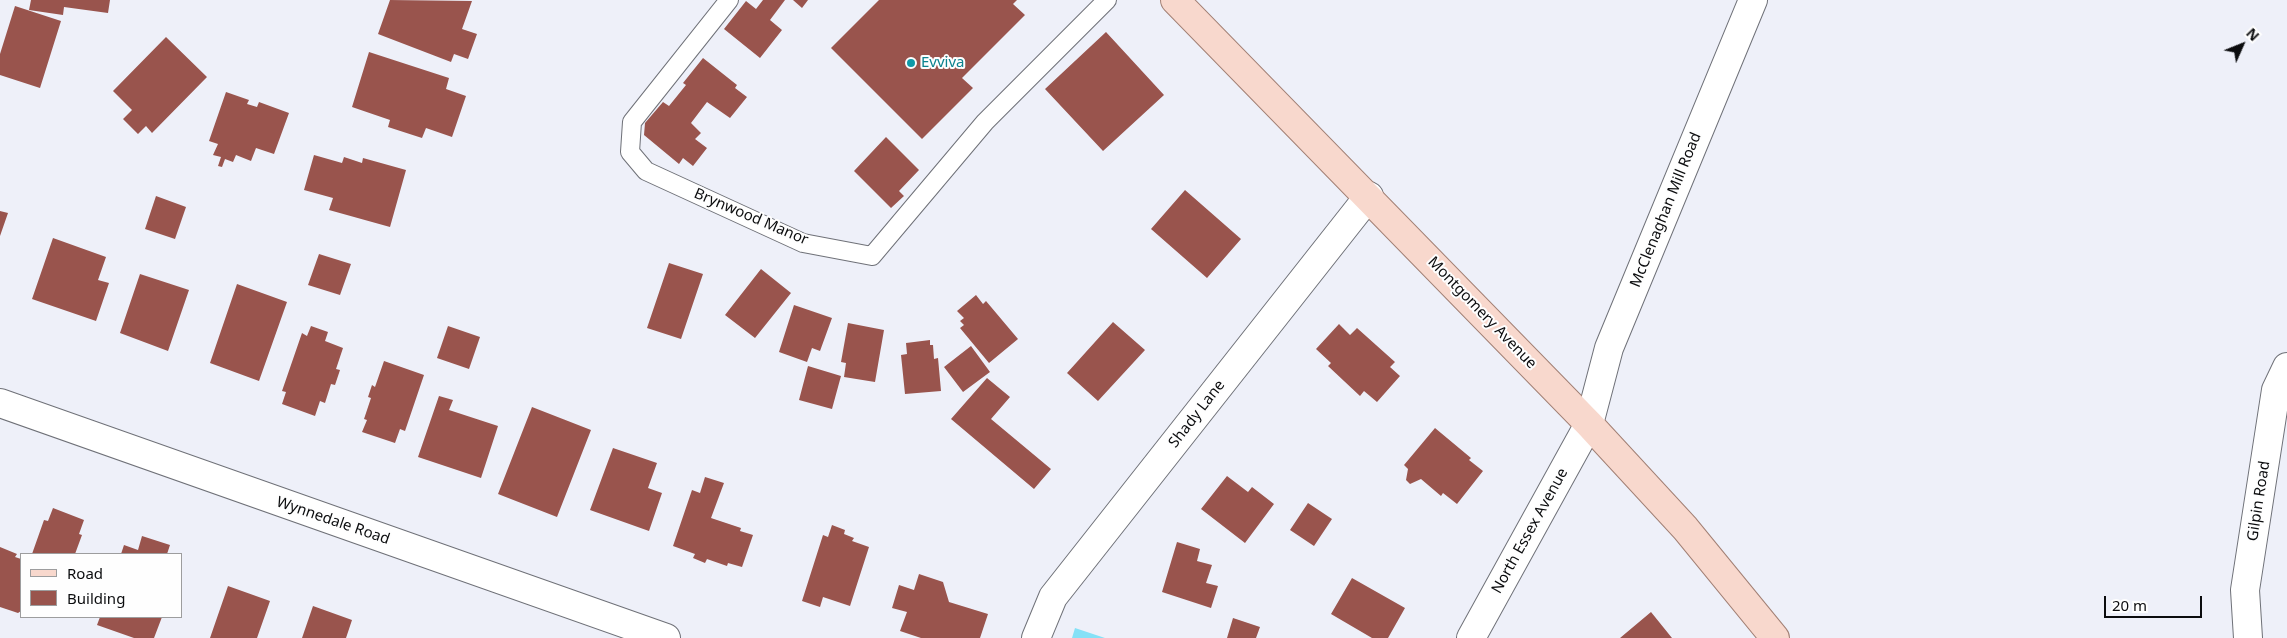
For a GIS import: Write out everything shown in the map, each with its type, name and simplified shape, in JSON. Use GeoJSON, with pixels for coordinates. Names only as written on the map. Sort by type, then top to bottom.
{"type":"FeatureCollection","features":[{"type":"Feature","properties":{"kind":"main road","name":"Montgomery Avenue"},"geometry":{"type":"LineString","coordinates":[[1175,0],[1369,196],[1589,424],[1685,528],[1775,638]]}},
{"type":"Feature","properties":{"kind":"street","name":"McClenaghan Mill Road"},"geometry":{"type":"LineString","coordinates":[[1589,424],[1609,348],[1753,0]]}},
{"type":"Feature","properties":{"kind":"street","name":"Shady Lane"},"geometry":{"type":"LineString","coordinates":[[1036,638],[1053,597],[1369,196]]}},
{"type":"Feature","properties":{"kind":"street","name":"Gilpin Road"},"geometry":{"type":"LineString","coordinates":[[2248,638],[2245,590],[2276,390],[2287,366]]}},
{"type":"Feature","properties":{"kind":"street","name":"Wynnedale Road"},"geometry":{"type":"LineString","coordinates":[[0,403],[666,638]]}},
{"type":"Feature","properties":{"kind":"street","name":"North Essex Avenue"},"geometry":{"type":"LineString","coordinates":[[1470,638],[1589,424]]}},
{"type":"Feature","properties":{"kind":"lane","name":"Brynwood Manor"},"geometry":{"type":"LineString","coordinates":[[730,0],[632,122],[630,152],[646,171],[803,243],[872,256],[985,122],[1107,0]]}},
{"type":"Feature","properties":{"kind":"water"},"geometry":{"type":"Polygon","coordinates":[[[1075,628],[1105,638],[1072,638],[1075,628]]]}},
{"type":"Feature","properties":{"kind":"building"},"geometry":{"type":"Polygon","coordinates":[[[31,0],[110,0],[108,13],[64,7],[63,15],[29,10],[31,0]]]}},
{"type":"Feature","properties":{"kind":"building"},"geometry":{"type":"Polygon","coordinates":[[[390,0],[472,1],[462,29],[477,34],[468,59],[454,54],[451,62],[378,34],[390,0]]]}},
{"type":"Feature","properties":{"kind":"building"},"geometry":{"type":"Polygon","coordinates":[[[763,0],[785,0],[770,20],[782,30],[760,58],[724,29],[746,1],[756,9],[763,0]]]}},
{"type":"Feature","properties":{"kind":"building"},"geometry":{"type":"Polygon","coordinates":[[[793,0],[808,0],[802,8],[793,0]]]}},
{"type":"Feature","properties":{"kind":"building","name":"Evviva"},"geometry":{"type":"Polygon","coordinates":[[[879,0],[1017,0],[1013,4],[1025,15],[962,78],[973,88],[922,139],[831,48],[879,0]]]}},
{"type":"Feature","properties":{"kind":"building"},"geometry":{"type":"Polygon","coordinates":[[[15,6],[61,21],[40,88],[0,75],[0,54],[15,6]]]}},
{"type":"Feature","properties":{"kind":"building"},"geometry":{"type":"Polygon","coordinates":[[[1106,32],[1164,95],[1103,151],[1045,89],[1106,32]]]}},
{"type":"Feature","properties":{"kind":"building"},"geometry":{"type":"Polygon","coordinates":[[[166,37],[207,77],[152,133],[146,126],[138,134],[123,119],[132,110],[113,91],[166,37]]]}},
{"type":"Feature","properties":{"kind":"building"},"geometry":{"type":"Polygon","coordinates":[[[369,52],[449,78],[446,89],[466,96],[452,137],[426,128],[422,138],[388,127],[390,120],[352,107],[369,52]]]}},
{"type":"Feature","properties":{"kind":"building"},"geometry":{"type":"Polygon","coordinates":[[[703,58],[737,85],[735,88],[747,97],[730,118],[707,102],[691,123],[701,133],[695,139],[707,148],[693,166],[683,158],[679,164],[644,135],[645,123],[663,102],[669,106],[686,85],[683,83],[703,58]]]}},
{"type":"Feature","properties":{"kind":"building"},"geometry":{"type":"Polygon","coordinates":[[[226,92],[249,100],[247,104],[257,107],[259,102],[289,113],[274,154],[256,148],[251,161],[236,155],[233,162],[225,159],[222,167],[218,166],[221,157],[213,155],[218,144],[209,141],[226,92]]]}},
{"type":"Feature","properties":{"kind":"building"},"geometry":{"type":"Polygon","coordinates":[[[886,137],[919,170],[899,191],[904,196],[891,208],[854,171],[886,137]]]}},
{"type":"Feature","properties":{"kind":"building"},"geometry":{"type":"Polygon","coordinates":[[[314,155],[342,163],[344,157],[362,163],[363,158],[406,170],[390,227],[329,210],[333,198],[304,190],[314,155]]]}},
{"type":"Feature","properties":{"kind":"building"},"geometry":{"type":"Polygon","coordinates":[[[1185,190],[1241,239],[1207,278],[1151,229],[1185,190]]]}},
{"type":"Feature","properties":{"kind":"building"},"geometry":{"type":"Polygon","coordinates":[[[156,196],[186,207],[175,239],[145,229],[156,196]]]}},
{"type":"Feature","properties":{"kind":"building"},"geometry":{"type":"Polygon","coordinates":[[[0,211],[8,213],[0,236],[0,211]]]}},
{"type":"Feature","properties":{"kind":"building"},"geometry":{"type":"Polygon","coordinates":[[[53,238],[106,257],[98,280],[109,283],[96,321],[32,299],[53,238]]]}},
{"type":"Feature","properties":{"kind":"building"},"geometry":{"type":"Polygon","coordinates":[[[319,254],[351,264],[340,295],[308,285],[319,254]]]}},
{"type":"Feature","properties":{"kind":"building"},"geometry":{"type":"Polygon","coordinates":[[[669,263],[703,274],[681,339],[647,328],[669,263]]]}},
{"type":"Feature","properties":{"kind":"building"},"geometry":{"type":"Polygon","coordinates":[[[761,269],[791,293],[755,338],[725,315],[761,269]]]}},
{"type":"Feature","properties":{"kind":"building"},"geometry":{"type":"Polygon","coordinates":[[[140,274],[189,290],[168,351],[120,333],[140,274]]]}},
{"type":"Feature","properties":{"kind":"building"},"geometry":{"type":"Polygon","coordinates":[[[237,284],[287,302],[259,381],[210,363],[237,284]]]}},
{"type":"Feature","properties":{"kind":"building"},"geometry":{"type":"Polygon","coordinates":[[[976,295],[983,304],[986,301],[1018,339],[989,363],[960,328],[964,325],[960,321],[964,318],[957,311],[976,295]]]}},
{"type":"Feature","properties":{"kind":"building"},"geometry":{"type":"Polygon","coordinates":[[[794,305],[832,318],[820,351],[812,348],[807,362],[779,352],[794,305]]]}},
{"type":"Feature","properties":{"kind":"building"},"geometry":{"type":"Polygon","coordinates":[[[1113,322],[1145,350],[1098,401],[1067,373],[1113,322]]]}},
{"type":"Feature","properties":{"kind":"building"},"geometry":{"type":"Polygon","coordinates":[[[848,323],[884,330],[875,382],[844,377],[846,363],[841,362],[848,323]]]}},
{"type":"Feature","properties":{"kind":"building"},"geometry":{"type":"Polygon","coordinates":[[[1339,324],[1350,335],[1357,328],[1395,362],[1390,367],[1400,376],[1377,402],[1364,391],[1360,396],[1328,366],[1331,363],[1316,349],[1339,324]]]}},
{"type":"Feature","properties":{"kind":"building"},"geometry":{"type":"Polygon","coordinates":[[[311,326],[328,332],[325,341],[343,348],[336,369],[340,370],[335,385],[331,384],[325,403],[320,401],[315,416],[282,404],[286,392],[282,391],[302,333],[307,336],[311,326]]]}},
{"type":"Feature","properties":{"kind":"building"},"geometry":{"type":"Polygon","coordinates":[[[448,326],[480,337],[469,369],[437,358],[448,326]]]}},
{"type":"Feature","properties":{"kind":"building"},"geometry":{"type":"Polygon","coordinates":[[[930,340],[930,345],[933,345],[934,359],[938,358],[941,391],[905,394],[901,355],[907,354],[906,343],[930,340]]]}},
{"type":"Feature","properties":{"kind":"building"},"geometry":{"type":"Polygon","coordinates":[[[971,346],[990,372],[963,392],[944,367],[971,346]]]}},
{"type":"Feature","properties":{"kind":"building"},"geometry":{"type":"Polygon","coordinates":[[[384,361],[424,375],[405,431],[400,429],[395,443],[362,432],[367,420],[364,419],[371,398],[368,397],[372,385],[375,387],[384,361]]]}},
{"type":"Feature","properties":{"kind":"building"},"geometry":{"type":"Polygon","coordinates":[[[808,366],[841,376],[832,409],[799,400],[808,366]]]}},
{"type":"Feature","properties":{"kind":"building"},"geometry":{"type":"Polygon","coordinates":[[[987,378],[1010,397],[991,419],[1051,469],[1034,489],[951,419],[987,378]]]}},
{"type":"Feature","properties":{"kind":"building"},"geometry":{"type":"Polygon","coordinates":[[[439,396],[453,400],[449,410],[498,426],[481,478],[418,457],[439,396]]]}},
{"type":"Feature","properties":{"kind":"building"},"geometry":{"type":"Polygon","coordinates":[[[532,407],[591,430],[557,517],[498,494],[532,407]]]}},
{"type":"Feature","properties":{"kind":"building"},"geometry":{"type":"Polygon","coordinates":[[[1435,428],[1471,458],[1469,460],[1483,471],[1457,504],[1443,493],[1441,496],[1421,479],[1410,484],[1406,480],[1408,469],[1404,465],[1435,428]]]}},
{"type":"Feature","properties":{"kind":"building"},"geometry":{"type":"Polygon","coordinates":[[[613,448],[657,463],[648,488],[662,493],[649,531],[590,510],[613,448]]]}},
{"type":"Feature","properties":{"kind":"building"},"geometry":{"type":"Polygon","coordinates":[[[1227,476],[1248,492],[1252,487],[1274,504],[1245,543],[1201,509],[1227,476]]]}},
{"type":"Feature","properties":{"kind":"building"},"geometry":{"type":"Polygon","coordinates":[[[705,477],[724,483],[711,518],[741,528],[740,531],[753,535],[742,567],[728,563],[727,566],[707,559],[705,563],[693,558],[695,554],[673,546],[692,490],[700,493],[705,477]]]}},
{"type":"Feature","properties":{"kind":"building"},"geometry":{"type":"Polygon","coordinates":[[[1308,503],[1332,519],[1314,546],[1290,530],[1308,503]]]}},
{"type":"Feature","properties":{"kind":"building"},"geometry":{"type":"Polygon","coordinates":[[[53,508],[84,520],[79,534],[82,535],[75,553],[32,553],[44,520],[48,521],[53,508]]]}},
{"type":"Feature","properties":{"kind":"building"},"geometry":{"type":"Polygon","coordinates":[[[832,525],[845,530],[844,534],[854,538],[852,541],[869,547],[850,606],[823,597],[820,607],[802,601],[823,535],[828,537],[832,525]]]}},
{"type":"Feature","properties":{"kind":"building"},"geometry":{"type":"Polygon","coordinates":[[[142,536],[170,545],[167,553],[121,553],[124,545],[138,550],[142,536]]]}},
{"type":"Feature","properties":{"kind":"building"},"geometry":{"type":"Polygon","coordinates":[[[1177,542],[1200,549],[1197,561],[1212,565],[1206,583],[1218,586],[1211,608],[1162,592],[1177,542]]]}},
{"type":"Feature","properties":{"kind":"building"},"geometry":{"type":"Polygon","coordinates":[[[0,547],[17,554],[15,557],[20,559],[20,612],[18,613],[0,607],[0,547]]]}},
{"type":"Feature","properties":{"kind":"building"},"geometry":{"type":"Polygon","coordinates":[[[919,574],[943,582],[949,602],[988,614],[980,638],[921,638],[900,631],[907,612],[892,608],[899,585],[914,590],[919,574]]]}},
{"type":"Feature","properties":{"kind":"building"},"geometry":{"type":"Polygon","coordinates":[[[1352,578],[1405,608],[1388,638],[1372,638],[1331,614],[1352,578]]]}},
{"type":"Feature","properties":{"kind":"building"},"geometry":{"type":"Polygon","coordinates":[[[228,586],[270,601],[257,638],[210,638],[228,586]]]}},
{"type":"Feature","properties":{"kind":"building"},"geometry":{"type":"Polygon","coordinates":[[[313,606],[352,620],[346,638],[302,638],[313,606]]]}},
{"type":"Feature","properties":{"kind":"building"},"geometry":{"type":"Polygon","coordinates":[[[1651,612],[1672,638],[1620,638],[1651,612]]]}},
{"type":"Feature","properties":{"kind":"building"},"geometry":{"type":"Polygon","coordinates":[[[100,618],[162,618],[154,638],[134,638],[97,625],[100,618]]]}},
{"type":"Feature","properties":{"kind":"building"},"geometry":{"type":"Polygon","coordinates":[[[1233,618],[1260,627],[1256,638],[1227,638],[1233,618]]]}},
{"type":"Feature","properties":{"kind":"place","name":"Evviva"},"geometry":{"type":"Point","coordinates":[911,63]}}]}
